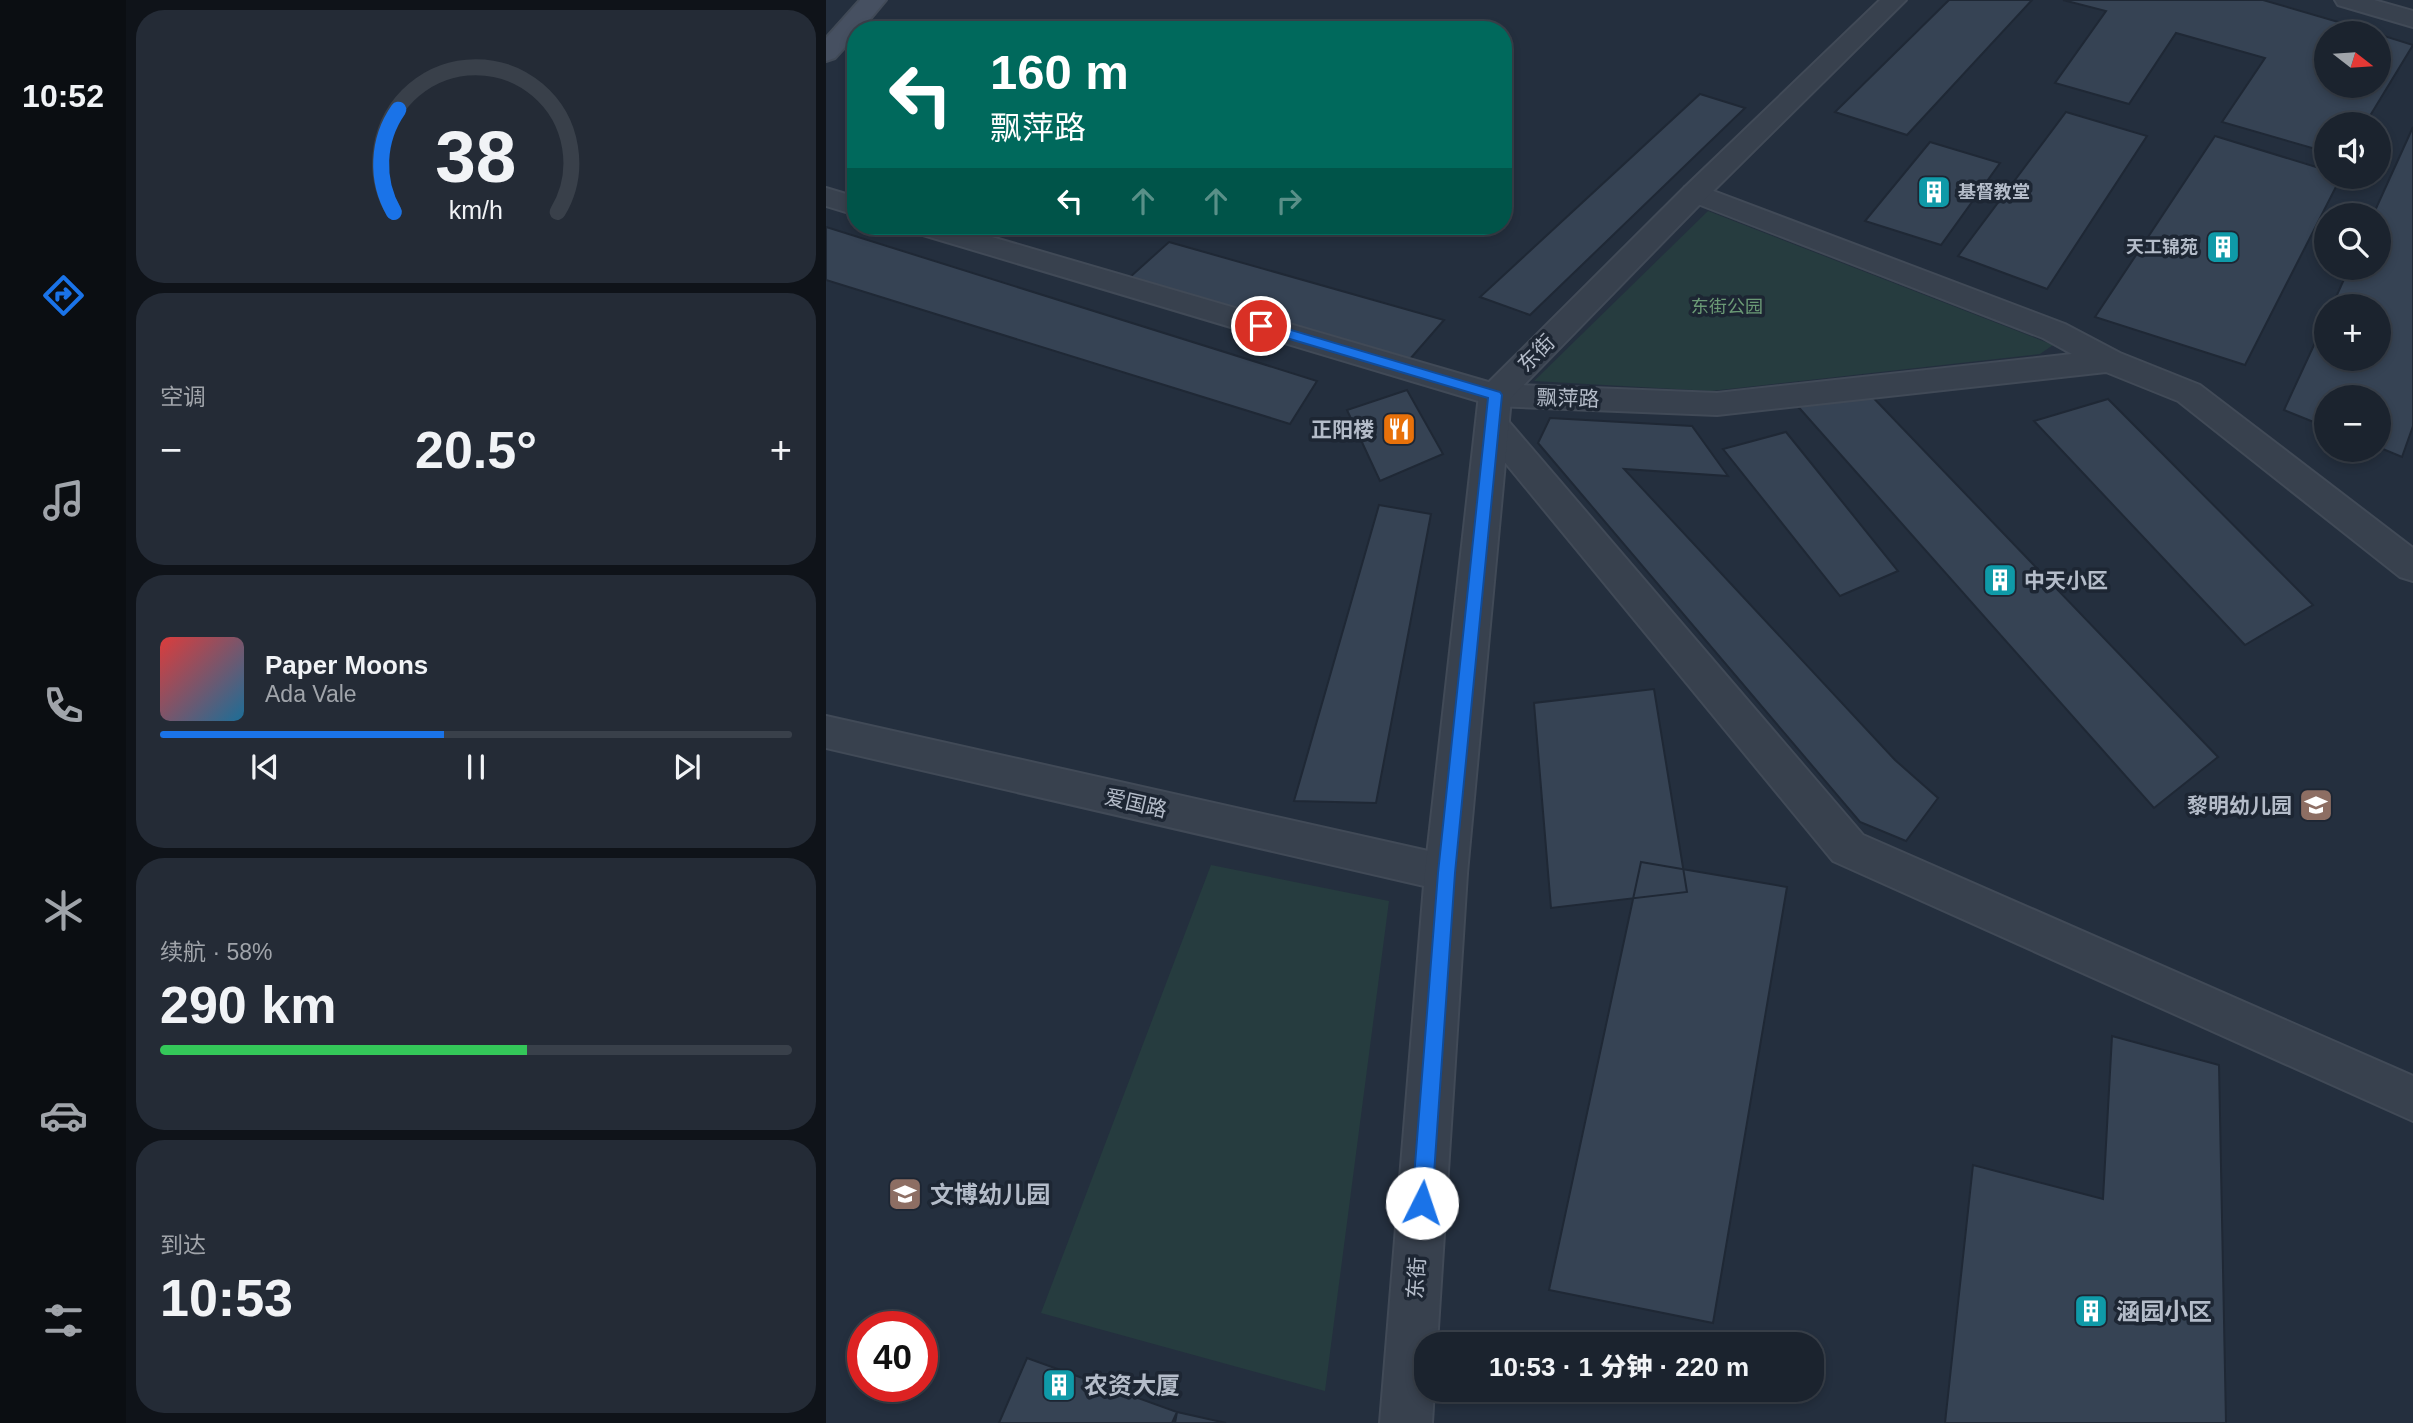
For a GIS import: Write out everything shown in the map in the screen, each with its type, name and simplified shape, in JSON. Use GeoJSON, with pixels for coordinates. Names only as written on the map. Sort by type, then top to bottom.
{"type":"FeatureCollection","features":[{"type":"Feature","properties":{"kind":"main road"},"geometry":{"type":"LineString","coordinates":[[855,21],[874,0]]}},
{"type":"Feature","properties":{"kind":"main road"},"geometry":{"type":"LineString","coordinates":[[826,54],[847,30]]}},
{"type":"Feature","properties":{"kind":"street","name":"东街"},"geometry":{"type":"LineString","coordinates":[[1406,1423],[1446,873],[1493,409],[1695,193],[1894,0]]}},
{"type":"Feature","properties":{"kind":"street"},"geometry":{"type":"LineString","coordinates":[[2347,0],[2413,19]]}},
{"type":"Feature","properties":{"kind":"street"},"geometry":{"type":"LineString","coordinates":[[1695,193],[2054,331],[2109,360],[2189,393],[2413,567]]}},
{"type":"Feature","properties":{"kind":"street"},"geometry":{"type":"LineString","coordinates":[[826,197],[847,203]]}},
{"type":"Feature","properties":{"kind":"street","name":"飘萍路"},"geometry":{"type":"LineString","coordinates":[[951,235],[1493,409],[1717,404],[2109,360]]}},
{"type":"Feature","properties":{"kind":"street"},"geometry":{"type":"LineString","coordinates":[[1493,409],[1847,848],[2413,1099]]}},
{"type":"Feature","properties":{"kind":"street","name":"爱国路"},"geometry":{"type":"LineString","coordinates":[[826,732],[1446,873]]}},
{"type":"Feature","properties":{"kind":"green space","name":"东街公园"},"geometry":{"type":"Polygon","coordinates":[[[1708,211],[2053,345],[2040,354],[1711,391],[1534,381],[1708,211]]]}},
{"type":"Feature","properties":{"kind":"green space"},"geometry":{"type":"Polygon","coordinates":[[[1211,865],[1389,901],[1325,1391],[1041,1313],[1211,865]]]}},
{"type":"Feature","properties":{"kind":"building"},"geometry":{"type":"Polygon","coordinates":[[[1949,0],[2032,0],[1907,135],[1835,112],[1949,0]]]}},
{"type":"Feature","properties":{"kind":"building"},"geometry":{"type":"Polygon","coordinates":[[[2063,0],[2263,0],[2335,21],[2314,21],[2314,98],[2381,98],[2372,112],[2314,112],[2314,149],[2222,122],[2265,58],[2176,33],[2129,104],[2055,83],[2106,11],[2063,0]]]}},
{"type":"Feature","properties":{"kind":"building"},"geometry":{"type":"Polygon","coordinates":[[[2391,38],[2413,45],[2391,81],[2391,38]]]}},
{"type":"Feature","properties":{"kind":"building"},"geometry":{"type":"Polygon","coordinates":[[[1700,94],[1745,108],[1530,315],[1480,297],[1700,94]]]}},
{"type":"Feature","properties":{"kind":"building"},"geometry":{"type":"Polygon","coordinates":[[[2066,112],[2147,136],[2047,289],[1958,256],[2066,112]]]}},
{"type":"Feature","properties":{"kind":"building"},"geometry":{"type":"Polygon","coordinates":[[[2413,127],[2413,426],[2402,457],[2391,452],[2391,385],[2314,385],[2314,422],[2284,410],[2314,345],[2314,371],[2391,371],[2391,294],[2337,294],[2344,280],[2391,280],[2391,203],[2378,203],[2385,189],[2391,189],[2391,175],[2413,127]]]}},
{"type":"Feature","properties":{"kind":"building","name":"天工锦苑"},"geometry":{"type":"Polygon","coordinates":[[[2215,136],[2314,166],[2314,189],[2335,189],[2328,203],[2314,203],[2314,230],[2245,365],[2095,317],[2215,136]]]}},
{"type":"Feature","properties":{"kind":"building","name":"基督教堂"},"geometry":{"type":"Polygon","coordinates":[[[1930,142],[2000,163],[1941,245],[1865,221],[1930,142]]]}},
{"type":"Feature","properties":{"kind":"building"},"geometry":{"type":"Polygon","coordinates":[[[826,227],[1317,381],[1290,424],[826,280],[826,227]]]}},
{"type":"Feature","properties":{"kind":"building"},"geometry":{"type":"Polygon","coordinates":[[[1169,242],[1444,320],[1410,359],[1129,278],[1169,242]]]}},
{"type":"Feature","properties":{"kind":"building","name":"中天小区"},"geometry":{"type":"Polygon","coordinates":[[[1862,386],[2218,757],[2154,808],[1794,402],[1862,386]]]}},
{"type":"Feature","properties":{"kind":"building"},"geometry":{"type":"Polygon","coordinates":[[[1407,390],[1443,454],[1380,481],[1347,410],[1407,390]]]}},
{"type":"Feature","properties":{"kind":"building"},"geometry":{"type":"Polygon","coordinates":[[[2108,399],[2313,605],[2245,645],[2034,421],[2108,399]]]}},
{"type":"Feature","properties":{"kind":"building"},"geometry":{"type":"Polygon","coordinates":[[[1550,418],[1692,426],[1728,476],[1624,469],[1895,760],[1938,798],[1906,841],[1860,822],[1538,443],[1550,418]]]}},
{"type":"Feature","properties":{"kind":"building"},"geometry":{"type":"Polygon","coordinates":[[[1786,432],[1898,571],[1840,596],[1723,449],[1786,432]]]}},
{"type":"Feature","properties":{"kind":"building"},"geometry":{"type":"Polygon","coordinates":[[[1379,505],[1431,514],[1376,803],[1294,801],[1379,505]]]}},
{"type":"Feature","properties":{"kind":"building"},"geometry":{"type":"Polygon","coordinates":[[[1654,689],[1687,892],[1551,908],[1534,703],[1654,689]]]}},
{"type":"Feature","properties":{"kind":"building"},"geometry":{"type":"Polygon","coordinates":[[[1641,862],[1787,887],[1713,1323],[1549,1290],[1641,862]]]}},
{"type":"Feature","properties":{"kind":"building","name":"涵园小区"},"geometry":{"type":"Polygon","coordinates":[[[2112,1036],[2219,1065],[2226,1423],[1945,1423],[1973,1165],[2103,1199],[2112,1036]]]}},
{"type":"Feature","properties":{"kind":"building","name":"农资大厦"},"geometry":{"type":"Polygon","coordinates":[[[1027,1358],[1177,1412],[1172,1423],[999,1423],[1027,1358]]]}},
{"type":"Feature","properties":{"kind":"building"},"geometry":{"type":"Polygon","coordinates":[[[1177,1412],[1226,1423],[1175,1423],[1177,1412]]]}},
{"type":"Feature","properties":{"kind":"place","name":"基督教堂"},"geometry":{"type":"Point","coordinates":[1934,192]}},
{"type":"Feature","properties":{"kind":"place","name":"天工锦苑"},"geometry":{"type":"Point","coordinates":[2223,247]}},
{"type":"Feature","properties":{"kind":"place","name":"正阳楼"},"geometry":{"type":"Point","coordinates":[1399,429]}},
{"type":"Feature","properties":{"kind":"place","name":"中天小区"},"geometry":{"type":"Point","coordinates":[2000,580]}},
{"type":"Feature","properties":{"kind":"place","name":"黎明幼儿园"},"geometry":{"type":"Point","coordinates":[2316,805]}},
{"type":"Feature","properties":{"kind":"place","name":"文博幼儿园"},"geometry":{"type":"Point","coordinates":[905,1194]}},
{"type":"Feature","properties":{"kind":"place","name":"涵园小区"},"geometry":{"type":"Point","coordinates":[2091,1311]}},
{"type":"Feature","properties":{"kind":"place","name":"农资大厦"},"geometry":{"type":"Point","coordinates":[1059,1385]}},
{"type":"Feature","properties":{"kind":"route"},"geometry":{"type":"LineString","coordinates":[[1261,326],[1495,395],[1446,873],[1422,1203]]}}]}
